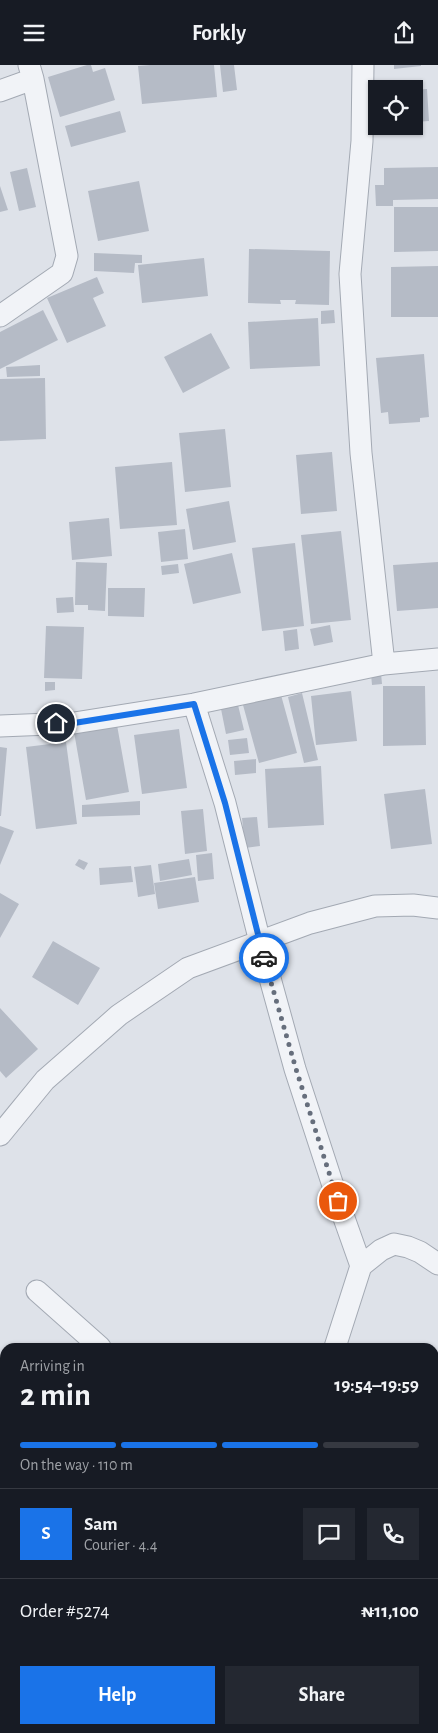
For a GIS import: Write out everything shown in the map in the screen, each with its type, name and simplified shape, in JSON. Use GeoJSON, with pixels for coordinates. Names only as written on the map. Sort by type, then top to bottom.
{"type":"FeatureCollection","features":[{"type":"Feature","properties":{"kind":"street"},"geometry":{"type":"LineString","coordinates":[[363,65],[362,141],[350,274],[361,453],[384,664]]}},
{"type":"Feature","properties":{"kind":"street"},"geometry":{"type":"LineString","coordinates":[[0,91],[31,72],[68,256],[62,273],[0,316]]}},
{"type":"Feature","properties":{"kind":"street"},"geometry":{"type":"LineString","coordinates":[[0,726],[74,723],[194,704],[384,664],[438,659]]}},
{"type":"Feature","properties":{"kind":"street"},"geometry":{"type":"LineString","coordinates":[[194,704],[225,803],[260,941],[296,1069],[361,1266]]}},
{"type":"Feature","properties":{"kind":"street"},"geometry":{"type":"LineString","coordinates":[[0,1135],[45,1080],[120,1015],[188,969],[310,923],[375,906],[413,905],[438,908]]}},
{"type":"Feature","properties":{"kind":"street"},"geometry":{"type":"LineString","coordinates":[[335,1343],[361,1266],[382,1250],[394,1244],[414,1249],[438,1264]]}},
{"type":"Feature","properties":{"kind":"street"},"geometry":{"type":"LineString","coordinates":[[37,1291],[96,1343]]}},
{"type":"Feature","properties":{"kind":"building"},"geometry":{"type":"Polygon","coordinates":[[[91,65],[93,72],[105,68],[115,100],[60,117],[48,77],[91,65]]]}},
{"type":"Feature","properties":{"kind":"building"},"geometry":{"type":"Polygon","coordinates":[[[214,65],[217,97],[142,104],[138,66],[214,65]]]}},
{"type":"Feature","properties":{"kind":"building"},"geometry":{"type":"Polygon","coordinates":[[[220,65],[234,65],[237,90],[223,92],[220,65]]]}},
{"type":"Feature","properties":{"kind":"building"},"geometry":{"type":"Polygon","coordinates":[[[394,65],[421,65],[421,66],[394,69],[394,65]]]}},
{"type":"Feature","properties":{"kind":"building"},"geometry":{"type":"Polygon","coordinates":[[[423,89],[427,89],[429,121],[423,121],[423,89]]]}},
{"type":"Feature","properties":{"kind":"building"},"geometry":{"type":"Polygon","coordinates":[[[120,111],[126,132],[71,147],[65,126],[120,111]]]}},
{"type":"Feature","properties":{"kind":"building"},"geometry":{"type":"Polygon","coordinates":[[[438,167],[438,199],[393,200],[393,206],[376,206],[375,185],[384,185],[384,168],[438,167]]]}},
{"type":"Feature","properties":{"kind":"building"},"geometry":{"type":"Polygon","coordinates":[[[27,168],[36,207],[19,211],[10,172],[27,168]]]}},
{"type":"Feature","properties":{"kind":"building"},"geometry":{"type":"Polygon","coordinates":[[[139,181],[149,231],[98,241],[88,191],[139,181]]]}},
{"type":"Feature","properties":{"kind":"building"},"geometry":{"type":"Polygon","coordinates":[[[0,186],[8,210],[0,212],[0,186]]]}},
{"type":"Feature","properties":{"kind":"building"},"geometry":{"type":"Polygon","coordinates":[[[394,207],[438,207],[438,251],[394,252],[394,207]]]}},
{"type":"Feature","properties":{"kind":"building"},"geometry":{"type":"Polygon","coordinates":[[[249,249],[330,251],[329,305],[295,304],[296,300],[280,300],[281,304],[248,303],[249,249]]]}},
{"type":"Feature","properties":{"kind":"building"},"geometry":{"type":"Polygon","coordinates":[[[94,253],[142,255],[142,263],[135,263],[134,273],[94,271],[94,253]]]}},
{"type":"Feature","properties":{"kind":"building"},"geometry":{"type":"Polygon","coordinates":[[[204,258],[208,296],[142,303],[138,265],[204,258]]]}},
{"type":"Feature","properties":{"kind":"building"},"geometry":{"type":"Polygon","coordinates":[[[438,266],[438,317],[391,317],[391,267],[438,266]]]}},
{"type":"Feature","properties":{"kind":"building"},"geometry":{"type":"Polygon","coordinates":[[[97,277],[104,293],[93,298],[106,326],[67,343],[47,298],[97,277]]]}},
{"type":"Feature","properties":{"kind":"building"},"geometry":{"type":"Polygon","coordinates":[[[43,310],[58,340],[0,369],[0,332],[43,310]]]}},
{"type":"Feature","properties":{"kind":"building"},"geometry":{"type":"Polygon","coordinates":[[[334,310],[335,323],[321,324],[321,311],[334,310]]]}},
{"type":"Feature","properties":{"kind":"building"},"geometry":{"type":"Polygon","coordinates":[[[318,318],[320,366],[250,369],[248,322],[318,318]]]}},
{"type":"Feature","properties":{"kind":"building"},"geometry":{"type":"Polygon","coordinates":[[[211,333],[230,368],[183,393],[164,357],[211,333]]]}},
{"type":"Feature","properties":{"kind":"building"},"geometry":{"type":"Polygon","coordinates":[[[424,354],[429,417],[420,418],[420,422],[389,424],[388,412],[381,413],[376,358],[424,354]]]}},
{"type":"Feature","properties":{"kind":"building"},"geometry":{"type":"Polygon","coordinates":[[[40,365],[40,376],[7,377],[6,367],[40,365]]]}},
{"type":"Feature","properties":{"kind":"building"},"geometry":{"type":"Polygon","coordinates":[[[45,378],[46,439],[0,441],[0,379],[45,378]]]}},
{"type":"Feature","properties":{"kind":"building"},"geometry":{"type":"Polygon","coordinates":[[[225,429],[231,487],[185,492],[179,433],[225,429]]]}},
{"type":"Feature","properties":{"kind":"building"},"geometry":{"type":"Polygon","coordinates":[[[332,452],[337,511],[301,514],[296,455],[332,452]]]}},
{"type":"Feature","properties":{"kind":"building"},"geometry":{"type":"Polygon","coordinates":[[[172,462],[177,525],[120,529],[115,467],[172,462]]]}},
{"type":"Feature","properties":{"kind":"building"},"geometry":{"type":"Polygon","coordinates":[[[229,501],[236,542],[193,550],[186,509],[229,501]]]}},
{"type":"Feature","properties":{"kind":"building"},"geometry":{"type":"Polygon","coordinates":[[[109,518],[112,556],[72,560],[69,522],[109,518]]]}},
{"type":"Feature","properties":{"kind":"building"},"geometry":{"type":"Polygon","coordinates":[[[185,529],[188,559],[161,562],[158,532],[185,529]]]}},
{"type":"Feature","properties":{"kind":"building"},"geometry":{"type":"Polygon","coordinates":[[[341,531],[351,620],[311,624],[301,535],[341,531]]]}},
{"type":"Feature","properties":{"kind":"building"},"geometry":{"type":"Polygon","coordinates":[[[295,543],[304,626],[262,631],[252,548],[295,543]]]}},
{"type":"Feature","properties":{"kind":"building"},"geometry":{"type":"Polygon","coordinates":[[[232,553],[241,593],[193,604],[184,564],[232,553]]]}},
{"type":"Feature","properties":{"kind":"building"},"geometry":{"type":"Polygon","coordinates":[[[76,562],[107,563],[105,611],[88,610],[88,605],[75,605],[76,562]]]}},
{"type":"Feature","properties":{"kind":"building"},"geometry":{"type":"Polygon","coordinates":[[[438,562],[438,608],[397,611],[393,565],[438,562]]]}},
{"type":"Feature","properties":{"kind":"building"},"geometry":{"type":"Polygon","coordinates":[[[178,564],[179,573],[162,575],[161,566],[178,564]]]}},
{"type":"Feature","properties":{"kind":"building"},"geometry":{"type":"Polygon","coordinates":[[[108,588],[145,588],[144,617],[108,616],[108,588]]]}},
{"type":"Feature","properties":{"kind":"building"},"geometry":{"type":"Polygon","coordinates":[[[73,597],[74,612],[57,613],[56,598],[73,597]]]}},
{"type":"Feature","properties":{"kind":"building"},"geometry":{"type":"Polygon","coordinates":[[[330,625],[333,642],[314,646],[310,629],[330,625]]]}},
{"type":"Feature","properties":{"kind":"building"},"geometry":{"type":"Polygon","coordinates":[[[46,626],[84,627],[82,679],[44,678],[46,626]]]}},
{"type":"Feature","properties":{"kind":"building"},"geometry":{"type":"Polygon","coordinates":[[[297,629],[299,649],[285,651],[283,631],[297,629]]]}},
{"type":"Feature","properties":{"kind":"building"},"geometry":{"type":"Polygon","coordinates":[[[381,673],[382,684],[372,685],[371,674],[381,673]]]}},
{"type":"Feature","properties":{"kind":"building"},"geometry":{"type":"Polygon","coordinates":[[[45,682],[55,682],[55,690],[45,691],[45,682]]]}},
{"type":"Feature","properties":{"kind":"building"},"geometry":{"type":"Polygon","coordinates":[[[383,686],[425,686],[426,745],[383,746],[383,686]]]}},
{"type":"Feature","properties":{"kind":"building"},"geometry":{"type":"Polygon","coordinates":[[[351,691],[357,741],[316,745],[311,696],[351,691]]]}},
{"type":"Feature","properties":{"kind":"building"},"geometry":{"type":"Polygon","coordinates":[[[302,693],[318,760],[304,763],[288,697],[302,693]]]}},
{"type":"Feature","properties":{"kind":"building"},"geometry":{"type":"Polygon","coordinates":[[[281,695],[297,753],[259,763],[243,705],[281,695]]]}},
{"type":"Feature","properties":{"kind":"building"},"geometry":{"type":"Polygon","coordinates":[[[238,705],[244,730],[226,734],[221,709],[238,705]]]}},
{"type":"Feature","properties":{"kind":"building"},"geometry":{"type":"Polygon","coordinates":[[[117,725],[129,792],[86,800],[74,732],[117,725]]]}},
{"type":"Feature","properties":{"kind":"building"},"geometry":{"type":"Polygon","coordinates":[[[179,729],[187,788],[142,794],[134,735],[179,729]]]}},
{"type":"Feature","properties":{"kind":"building"},"geometry":{"type":"Polygon","coordinates":[[[247,738],[249,753],[230,755],[228,740],[247,738]]]}},
{"type":"Feature","properties":{"kind":"building"},"geometry":{"type":"Polygon","coordinates":[[[66,742],[77,824],[36,829],[26,747],[66,742]]]}},
{"type":"Feature","properties":{"kind":"building"},"geometry":{"type":"Polygon","coordinates":[[[0,747],[7,748],[1,816],[0,816],[0,747]]]}},
{"type":"Feature","properties":{"kind":"building"},"geometry":{"type":"Polygon","coordinates":[[[256,759],[256,773],[235,775],[234,761],[256,759]]]}},
{"type":"Feature","properties":{"kind":"building"},"geometry":{"type":"Polygon","coordinates":[[[321,766],[324,825],[268,828],[265,769],[321,766]]]}},
{"type":"Feature","properties":{"kind":"building"},"geometry":{"type":"Polygon","coordinates":[[[425,789],[432,844],[391,849],[384,794],[425,789]]]}},
{"type":"Feature","properties":{"kind":"building"},"geometry":{"type":"Polygon","coordinates":[[[140,801],[140,815],[82,817],[82,805],[140,801]]]}},
{"type":"Feature","properties":{"kind":"building"},"geometry":{"type":"Polygon","coordinates":[[[203,809],[207,851],[185,854],[181,811],[203,809]]]}},
{"type":"Feature","properties":{"kind":"building"},"geometry":{"type":"Polygon","coordinates":[[[257,817],[260,846],[245,848],[242,818],[257,817]]]}},
{"type":"Feature","properties":{"kind":"building"},"geometry":{"type":"Polygon","coordinates":[[[0,826],[14,831],[0,865],[0,826]]]}},
{"type":"Feature","properties":{"kind":"building"},"geometry":{"type":"Polygon","coordinates":[[[212,853],[214,879],[198,881],[196,855],[212,853]]]}},
{"type":"Feature","properties":{"kind":"building"},"geometry":{"type":"Polygon","coordinates":[[[79,859],[88,863],[84,870],[75,865],[79,859]]]}},
{"type":"Feature","properties":{"kind":"building"},"geometry":{"type":"Polygon","coordinates":[[[189,859],[192,875],[160,881],[158,864],[189,859]]]}},
{"type":"Feature","properties":{"kind":"building"},"geometry":{"type":"Polygon","coordinates":[[[151,865],[155,894],[138,897],[134,867],[151,865]]]}},
{"type":"Feature","properties":{"kind":"building"},"geometry":{"type":"Polygon","coordinates":[[[131,866],[133,882],[100,885],[99,868],[131,866]]]}},
{"type":"Feature","properties":{"kind":"building"},"geometry":{"type":"Polygon","coordinates":[[[195,877],[199,902],[158,909],[154,883],[195,877]]]}},
{"type":"Feature","properties":{"kind":"building"},"geometry":{"type":"Polygon","coordinates":[[[0,893],[19,904],[0,938],[0,893]]]}},
{"type":"Feature","properties":{"kind":"building"},"geometry":{"type":"Polygon","coordinates":[[[53,941],[100,968],[78,1005],[32,977],[53,941]]]}},
{"type":"Feature","properties":{"kind":"building"},"geometry":{"type":"Polygon","coordinates":[[[0,1008],[38,1049],[6,1078],[0,1071],[0,1008]]]}},
{"type":"Feature","properties":{"kind":"way so far"},"geometry":{"type":"LineString","coordinates":[[264,958],[296,1069],[338,1201]]}},
{"type":"Feature","properties":{"kind":"route"},"geometry":{"type":"LineString","coordinates":[[56,723],[74,723],[194,704],[225,803],[264,958]]}}]}
